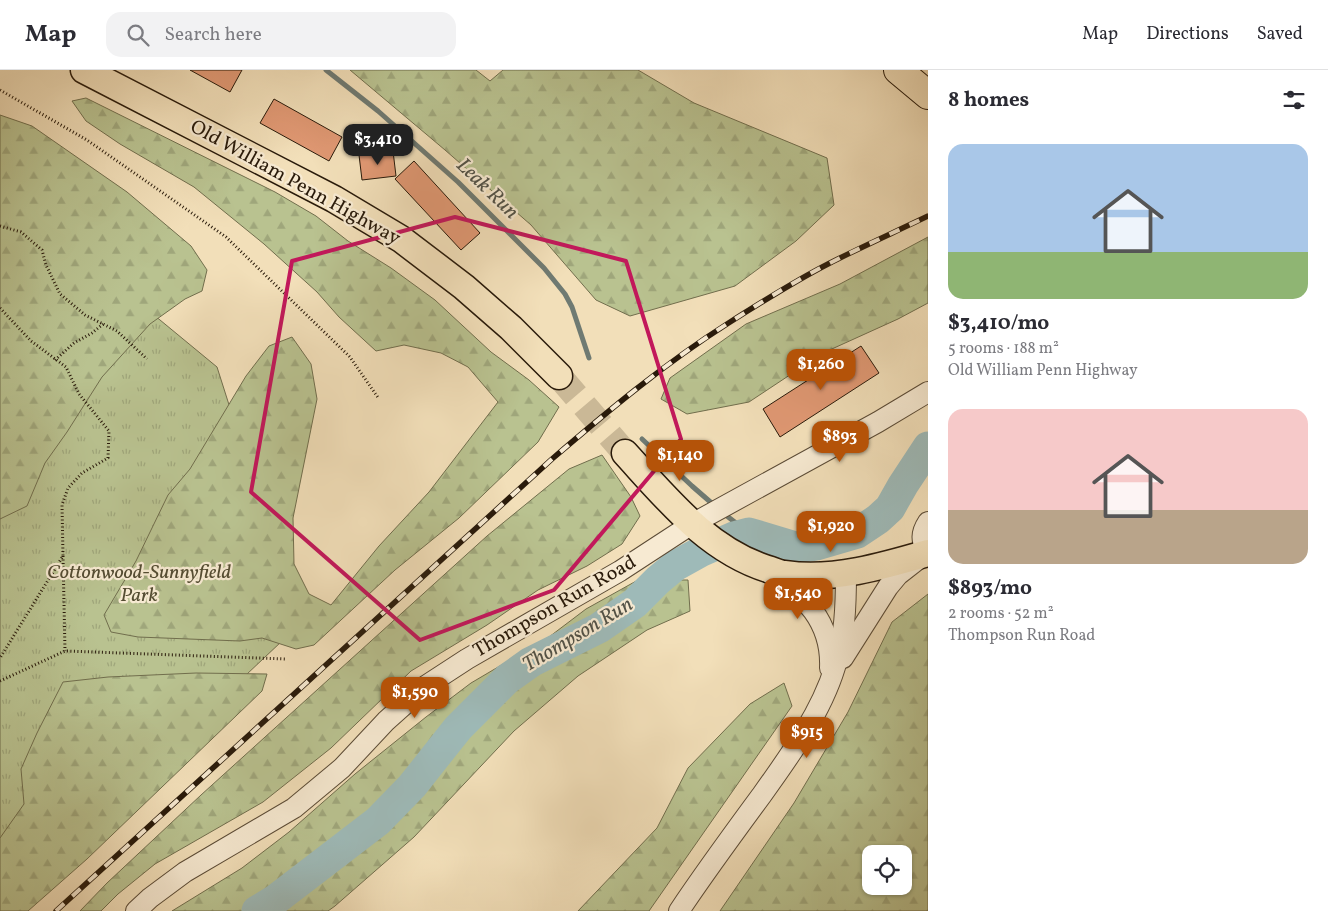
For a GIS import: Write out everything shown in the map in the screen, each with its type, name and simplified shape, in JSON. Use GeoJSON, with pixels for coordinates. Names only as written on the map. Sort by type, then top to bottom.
{"type":"FeatureCollection","features":[{"type":"Feature","properties":{"kind":"highway"},"geometry":{"type":"LineString","coordinates":[[898,70],[928,95]]}},
{"type":"Feature","properties":{"kind":"main road","name":"Old William Penn Highway"},"geometry":{"type":"LineString","coordinates":[[84,70],[334,199],[401,239],[464,287],[511,328],[559,376]]}},
{"type":"Feature","properties":{"kind":"main road"},"geometry":{"type":"LineString","coordinates":[[625,453],[658,490],[733,554],[757,566],[785,574],[846,573],[905,560],[927,553]]}},
{"type":"Feature","properties":{"kind":"street","name":"Thompson Run Road"},"geometry":{"type":"LineString","coordinates":[[136,911],[185,872],[294,808],[342,768],[386,722],[424,687],[467,659],[701,526],[732,502],[878,422],[928,392]]}},
{"type":"Feature","properties":{"kind":"street"},"geometry":{"type":"LineString","coordinates":[[678,911],[783,764],[810,721],[856,636],[888,587],[898,575],[927,553],[922,537],[923,529],[928,522]]}},
{"type":"Feature","properties":{"kind":"street"},"geometry":{"type":"LineString","coordinates":[[757,566],[798,593],[812,610],[822,626],[828,642],[830,681]]}},
{"type":"Feature","properties":{"kind":"street"},"geometry":{"type":"LineString","coordinates":[[830,681],[842,643],[846,602],[846,573]]}},
{"type":"Feature","properties":{"kind":"path"},"geometry":{"type":"LineString","coordinates":[[0,90],[87,140],[226,236],[350,357],[379,399]]}},
{"type":"Feature","properties":{"kind":"path"},"geometry":{"type":"LineString","coordinates":[[0,226],[21,232],[42,250],[46,265],[60,294],[85,315],[117,331],[147,359]]}},
{"type":"Feature","properties":{"kind":"path"},"geometry":{"type":"LineString","coordinates":[[0,308],[31,341],[66,367],[79,394],[109,431],[108,458],[82,473],[68,488],[62,505],[64,651]]}},
{"type":"Feature","properties":{"kind":"path"},"geometry":{"type":"LineString","coordinates":[[55,360],[74,343],[92,334],[103,324]]}},
{"type":"Feature","properties":{"kind":"path"},"geometry":{"type":"LineString","coordinates":[[0,658],[63,556]]}},
{"type":"Feature","properties":{"kind":"path"},"geometry":{"type":"LineString","coordinates":[[0,680],[64,651],[286,659]]}},
{"type":"Feature","properties":{"kind":"highlighted area"},"geometry":{"type":"Polygon","coordinates":[[[455,217],[626,261],[681,439],[554,590],[420,640],[251,492],[292,261],[455,217]]]}},
{"type":"Feature","properties":{"kind":"green space"},"geometry":{"type":"Polygon","coordinates":[[[350,70],[476,70],[490,81],[503,70],[638,70],[694,103],[827,158],[834,205],[796,241],[735,286],[630,316],[596,300],[531,225],[350,70]]]}},
{"type":"Feature","properties":{"kind":"green space"},"geometry":{"type":"Polygon","coordinates":[[[86,98],[275,192],[316,216],[348,241],[391,268],[435,300],[491,352],[529,380],[559,407],[538,442],[459,518],[395,570],[314,645],[296,649],[262,638],[240,641],[138,637],[111,632],[104,615],[136,561],[168,495],[190,469],[246,376],[269,346],[292,337],[311,364],[317,399],[293,518],[294,564],[309,594],[331,605],[379,546],[429,492],[498,402],[468,367],[441,353],[404,345],[376,351],[339,317],[317,292],[264,244],[194,187],[120,144],[86,121],[72,101],[86,98]]]}},
{"type":"Feature","properties":{"kind":"green space"},"geometry":{"type":"Polygon","coordinates":[[[0,115],[32,126],[127,192],[191,246],[207,270],[202,291],[185,299],[150,324],[102,377],[45,463],[27,506],[0,519],[0,115]]]}},
{"type":"Feature","properties":{"kind":"green space","name":"Cottonwood-Sunnyfield Park"},"geometry":{"type":"Polygon","coordinates":[[[0,188],[217,367],[299,625],[0,907],[0,188]]]}},
{"type":"Feature","properties":{"kind":"green space"},"geometry":{"type":"Polygon","coordinates":[[[928,237],[928,303],[898,319],[823,353],[749,402],[687,414],[661,399],[670,378],[746,324],[840,284],[928,237]]]}},
{"type":"Feature","properties":{"kind":"green space"},"geometry":{"type":"Polygon","coordinates":[[[602,455],[631,497],[640,516],[622,544],[587,566],[538,590],[487,625],[411,671],[331,748],[263,802],[155,864],[118,894],[101,911],[80,911],[107,883],[201,795],[487,536],[569,469],[602,455]]]}},
{"type":"Feature","properties":{"kind":"green space"},"geometry":{"type":"Polygon","coordinates":[[[638,580],[688,580],[690,611],[647,630],[578,676],[514,731],[414,837],[328,911],[172,911],[242,868],[289,832],[355,774],[471,683],[549,637],[586,609],[638,580]]]}},
{"type":"Feature","properties":{"kind":"green space"},"geometry":{"type":"Polygon","coordinates":[[[928,594],[928,911],[720,911],[794,803],[848,712],[892,622],[928,594]]]}},
{"type":"Feature","properties":{"kind":"green space"},"geometry":{"type":"Polygon","coordinates":[[[196,673],[267,674],[262,691],[87,859],[28,911],[0,911],[0,838],[24,804],[21,769],[63,682],[108,677],[196,673]]]}},
{"type":"Feature","properties":{"kind":"green space"},"geometry":{"type":"Polygon","coordinates":[[[784,683],[792,706],[649,911],[578,911],[657,828],[688,768],[750,704],[784,683]]]}},
{"type":"Feature","properties":{"kind":"building"},"geometry":{"type":"Polygon","coordinates":[[[190,70],[242,70],[230,92],[190,70]]]}},
{"type":"Feature","properties":{"kind":"building"},"geometry":{"type":"Polygon","coordinates":[[[274,99],[342,137],[329,161],[260,123],[274,99]]]}},
{"type":"Feature","properties":{"kind":"building"},"geometry":{"type":"Polygon","coordinates":[[[393,151],[396,176],[362,180],[359,155],[393,151]]]}},
{"type":"Feature","properties":{"kind":"building"},"geometry":{"type":"Polygon","coordinates":[[[414,161],[480,233],[461,250],[395,179],[414,161]]]}},
{"type":"Feature","properties":{"kind":"building"},"geometry":{"type":"Polygon","coordinates":[[[861,346],[879,373],[780,437],[763,409],[861,346]]]}},
{"type":"Feature","properties":{"kind":"waterway","name":"Leak Run"},"geometry":{"type":"LineString","coordinates":[[326,70],[378,111],[458,182],[544,268],[565,294],[572,307],[589,358]]}},
{"type":"Feature","properties":{"kind":"waterway","name":"Leak Run"},"geometry":{"type":"LineString","coordinates":[[642,439],[715,506]]}},
{"type":"Feature","properties":{"kind":"waterway","name":"Thompson Run"},"geometry":{"type":"LineString","coordinates":[[257,911],[275,900],[378,821],[412,786],[458,728],[507,679],[531,662],[599,628],[635,603],[675,566],[702,551],[734,537],[749,533],[799,548],[857,533],[878,519],[890,508],[928,447]]}},
{"type":"Feature","properties":{"kind":"waterway","name":"Leak Run"},"geometry":{"type":"LineString","coordinates":[[723,513],[749,533]]}},
{"type":"Feature","properties":{"kind":"tunnel"},"geometry":{"type":"LineString","coordinates":[[559,376],[625,453]]}},
{"type":"Feature","properties":{"kind":"railway"},"geometry":{"type":"LineString","coordinates":[[56,911],[552,459],[637,388],[704,339],[789,285],[840,258],[928,216]]}}]}
